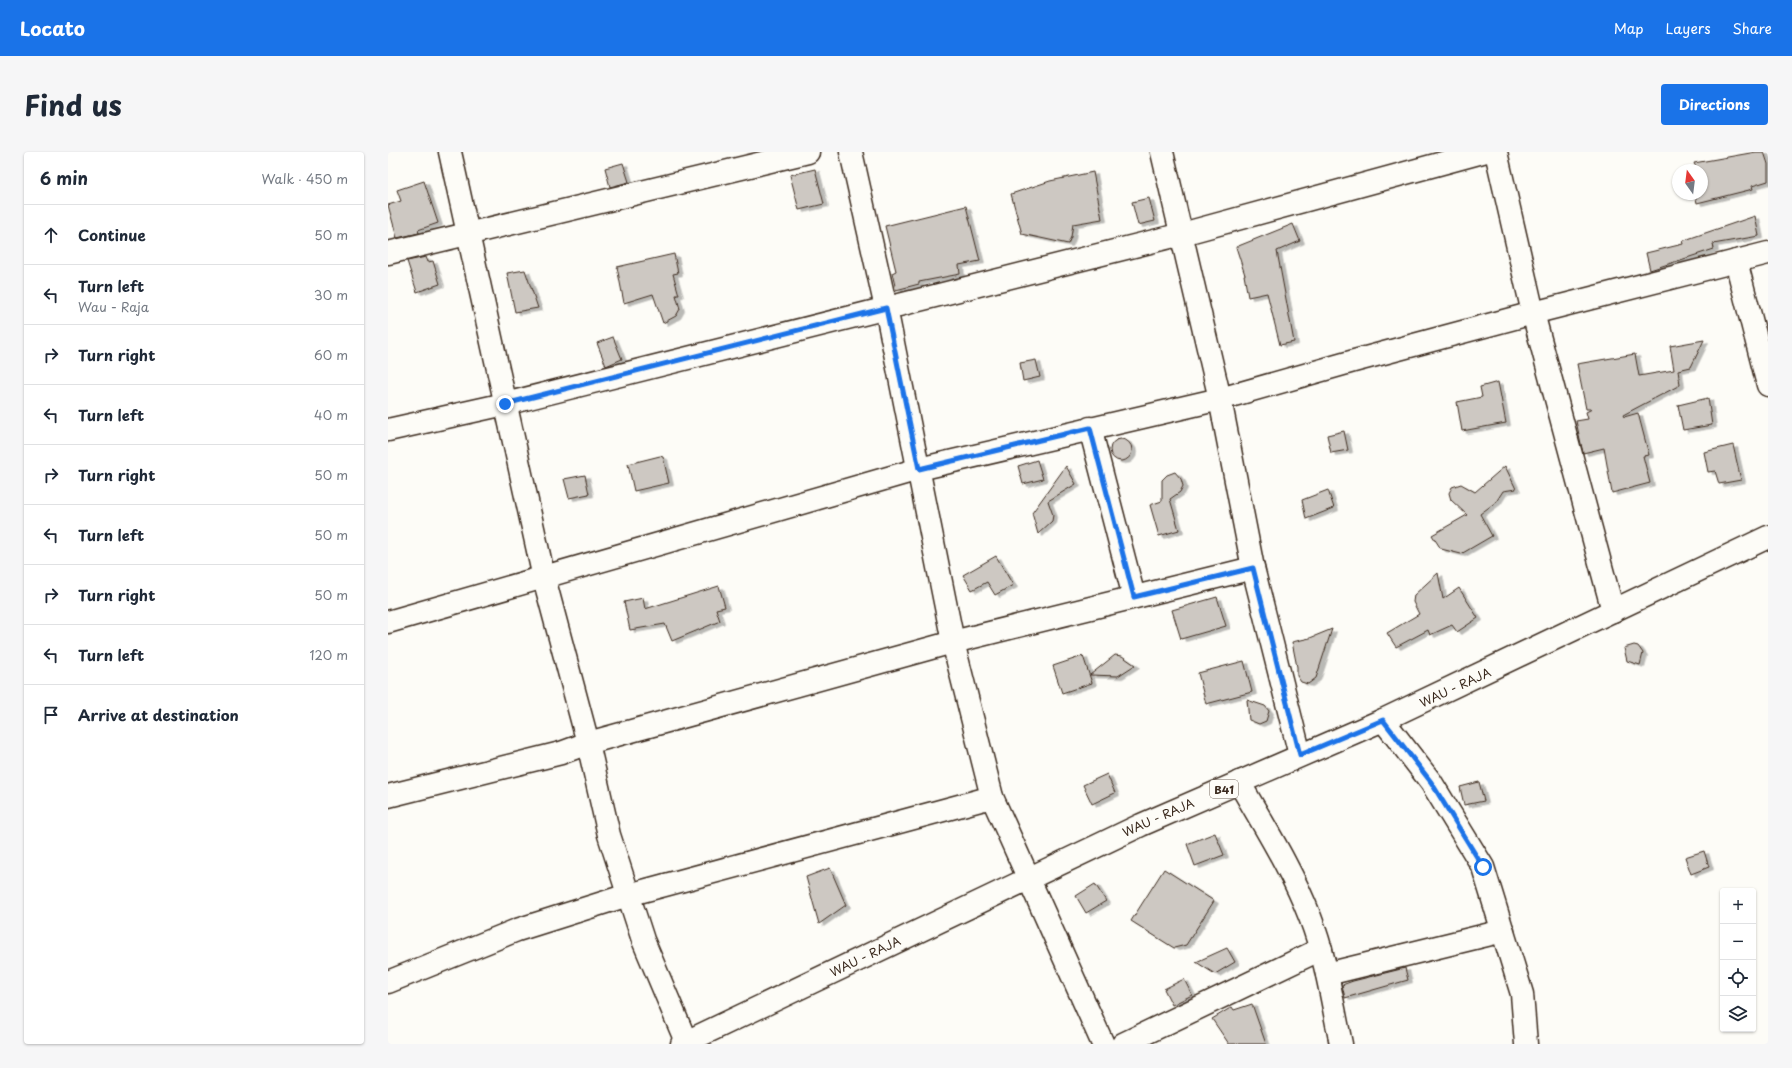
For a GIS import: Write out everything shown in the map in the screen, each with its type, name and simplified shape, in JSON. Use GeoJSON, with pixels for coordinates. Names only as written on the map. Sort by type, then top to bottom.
{"type":"FeatureCollection","features":[{"type":"Feature","properties":{"kind":"street"},"geometry":{"type":"LineString","coordinates":[[450,152],[544,578],[588,743],[608,835],[653,966],[685,1043]]}},
{"type":"Feature","properties":{"kind":"street"},"geometry":{"type":"LineString","coordinates":[[388,253],[808,152]]}},
{"type":"Feature","properties":{"kind":"street"},"geometry":{"type":"LineString","coordinates":[[851,152],[886,308],[953,642],[992,797],[1029,876],[1103,1044]]}},
{"type":"Feature","properties":{"kind":"street"},"geometry":{"type":"LineString","coordinates":[[1162,152],[1220,399],[1253,568],[1300,755]]}},
{"type":"Feature","properties":{"kind":"street"},"geometry":{"type":"LineString","coordinates":[[388,430],[505,404],[1182,234],[1483,152]]}},
{"type":"Feature","properties":{"kind":"street"},"geometry":{"type":"LineString","coordinates":[[1496,152],[1533,313],[1613,611]]}},
{"type":"Feature","properties":{"kind":"street"},"geometry":{"type":"LineString","coordinates":[[388,622],[919,469],[1090,428],[1220,399],[1533,313],[1768,253]]}},
{"type":"Feature","properties":{"kind":"street"},"geometry":{"type":"LineString","coordinates":[[1736,261],[1768,385]]}},
{"type":"Feature","properties":{"kind":"street"},"geometry":{"type":"LineString","coordinates":[[1090,428],[1134,597]]}},
{"type":"Feature","properties":{"kind":"street","name":"WAU - RAJA"},"geometry":{"type":"LineString","coordinates":[[685,1043],[1029,876],[1140,824],[1383,720],[1768,537]]}},
{"type":"Feature","properties":{"kind":"street"},"geometry":{"type":"LineString","coordinates":[[388,796],[561,753],[588,743],[953,642],[1253,568]]}},
{"type":"Feature","properties":{"kind":"street"},"geometry":{"type":"LineString","coordinates":[[1383,720],[1431,782],[1483,867],[1522,994],[1526,1044]]}},
{"type":"Feature","properties":{"kind":"street"},"geometry":{"type":"LineString","coordinates":[[1239,782],[1285,861],[1310,916],[1321,949],[1341,1044]]}},
{"type":"Feature","properties":{"kind":"street"},"geometry":{"type":"LineString","coordinates":[[388,982],[517,930],[628,895],[992,797]]}},
{"type":"Feature","properties":{"kind":"street"},"geometry":{"type":"LineString","coordinates":[[1327,974],[1503,931]]}},
{"type":"Feature","properties":{"kind":"street"},"geometry":{"type":"LineString","coordinates":[[1123,1044],[1321,949]]}},
{"type":"Feature","properties":{"kind":"building"},"geometry":{"type":"Polygon","coordinates":[[[1756,152],[1764,152],[1768,164],[1768,181],[1752,186],[1753,189],[1697,203],[1696,200],[1708,200],[1708,164],[1694,163],[1756,152]]]}},
{"type":"Feature","properties":{"kind":"building"},"geometry":{"type":"Polygon","coordinates":[[[623,163],[629,182],[610,187],[605,168],[623,163]]]}},
{"type":"Feature","properties":{"kind":"building"},"geometry":{"type":"Polygon","coordinates":[[[815,169],[824,204],[799,210],[790,175],[815,169]]]}},
{"type":"Feature","properties":{"kind":"building"},"geometry":{"type":"Polygon","coordinates":[[[1093,172],[1102,219],[1073,224],[1071,237],[1068,244],[1022,234],[1011,194],[1050,181],[1093,172]]]}},
{"type":"Feature","properties":{"kind":"building"},"geometry":{"type":"Polygon","coordinates":[[[424,181],[438,223],[418,230],[419,233],[397,238],[388,205],[401,201],[397,190],[424,181]]]}},
{"type":"Feature","properties":{"kind":"building"},"geometry":{"type":"Polygon","coordinates":[[[1149,198],[1155,221],[1138,225],[1132,202],[1149,198]]]}},
{"type":"Feature","properties":{"kind":"building"},"geometry":{"type":"Polygon","coordinates":[[[966,206],[980,261],[959,265],[960,274],[919,282],[919,284],[896,290],[892,273],[896,271],[885,226],[966,206]]]}},
{"type":"Feature","properties":{"kind":"building"},"geometry":{"type":"Polygon","coordinates":[[[1755,216],[1759,236],[1713,244],[1714,249],[1650,270],[1646,253],[1683,244],[1682,241],[1755,216]]]}},
{"type":"Feature","properties":{"kind":"building"},"geometry":{"type":"Polygon","coordinates":[[[1293,224],[1300,241],[1277,251],[1294,342],[1280,345],[1267,293],[1248,297],[1245,275],[1236,247],[1293,224]]]}},
{"type":"Feature","properties":{"kind":"building"},"geometry":{"type":"Polygon","coordinates":[[[674,254],[678,273],[673,274],[679,295],[676,295],[680,309],[676,316],[663,323],[653,294],[624,303],[617,267],[674,254]]]}},
{"type":"Feature","properties":{"kind":"building"},"geometry":{"type":"Polygon","coordinates":[[[426,257],[428,262],[433,261],[440,284],[417,292],[407,261],[426,257]]]}},
{"type":"Feature","properties":{"kind":"building"},"geometry":{"type":"Polygon","coordinates":[[[525,270],[538,308],[515,312],[507,273],[525,270]]]}},
{"type":"Feature","properties":{"kind":"building"},"geometry":{"type":"Polygon","coordinates":[[[613,337],[622,359],[606,366],[597,343],[613,337]]]}},
{"type":"Feature","properties":{"kind":"building"},"geometry":{"type":"Polygon","coordinates":[[[1704,340],[1691,367],[1678,370],[1680,385],[1623,415],[1624,417],[1638,413],[1649,455],[1643,456],[1650,483],[1612,493],[1604,448],[1583,453],[1576,421],[1588,419],[1586,412],[1592,409],[1586,409],[1577,364],[1635,354],[1639,376],[1674,370],[1670,346],[1704,340]]]}},
{"type":"Feature","properties":{"kind":"building"},"geometry":{"type":"Polygon","coordinates":[[[1036,360],[1040,377],[1023,381],[1020,363],[1036,360]]]}},
{"type":"Feature","properties":{"kind":"building"},"geometry":{"type":"Polygon","coordinates":[[[1498,382],[1506,423],[1462,431],[1457,402],[1482,397],[1480,387],[1498,382]]]}},
{"type":"Feature","properties":{"kind":"building"},"geometry":{"type":"Polygon","coordinates":[[[1708,398],[1712,425],[1683,430],[1678,405],[1708,398]]]}},
{"type":"Feature","properties":{"kind":"building"},"geometry":{"type":"Polygon","coordinates":[[[1344,431],[1348,450],[1331,453],[1327,435],[1344,431]]]}},
{"type":"Feature","properties":{"kind":"building"},"geometry":{"type":"Polygon","coordinates":[[[1121,439],[1129,442],[1132,450],[1129,458],[1121,461],[1113,458],[1110,450],[1113,442],[1121,439]]]}},
{"type":"Feature","properties":{"kind":"building"},"geometry":{"type":"Polygon","coordinates":[[[1733,445],[1741,480],[1719,484],[1715,471],[1708,472],[1704,452],[1733,445]]]}},
{"type":"Feature","properties":{"kind":"building"},"geometry":{"type":"Polygon","coordinates":[[[660,456],[663,457],[669,483],[634,491],[628,464],[660,456]]]}},
{"type":"Feature","properties":{"kind":"building"},"geometry":{"type":"Polygon","coordinates":[[[1037,460],[1043,479],[1023,484],[1018,466],[1037,460]]]}},
{"type":"Feature","properties":{"kind":"building"},"geometry":{"type":"Polygon","coordinates":[[[1066,466],[1076,484],[1048,501],[1053,515],[1052,521],[1038,534],[1032,513],[1066,466]]]}},
{"type":"Feature","properties":{"kind":"building"},"geometry":{"type":"Polygon","coordinates":[[[1505,466],[1516,489],[1503,491],[1496,502],[1480,514],[1492,536],[1461,554],[1441,549],[1432,535],[1467,515],[1451,500],[1449,493],[1452,487],[1461,484],[1475,492],[1505,466]]]}},
{"type":"Feature","properties":{"kind":"building"},"geometry":{"type":"Polygon","coordinates":[[[1175,472],[1181,479],[1183,486],[1180,492],[1170,499],[1179,530],[1159,536],[1150,505],[1162,501],[1162,480],[1167,475],[1175,472]]]}},
{"type":"Feature","properties":{"kind":"building"},"geometry":{"type":"Polygon","coordinates":[[[585,475],[589,494],[569,498],[564,479],[585,475]]]}},
{"type":"Feature","properties":{"kind":"building"},"geometry":{"type":"Polygon","coordinates":[[[1328,490],[1334,508],[1306,519],[1302,500],[1328,490]]]}},
{"type":"Feature","properties":{"kind":"building"},"geometry":{"type":"Polygon","coordinates":[[[996,556],[1013,585],[995,595],[987,582],[972,590],[963,575],[996,556]]]}},
{"type":"Feature","properties":{"kind":"building"},"geometry":{"type":"Polygon","coordinates":[[[1438,573],[1443,599],[1459,588],[1478,618],[1457,632],[1452,625],[1430,635],[1428,630],[1396,647],[1387,633],[1419,614],[1413,602],[1414,595],[1438,573]]]}},
{"type":"Feature","properties":{"kind":"building"},"geometry":{"type":"Polygon","coordinates":[[[719,586],[725,607],[716,609],[720,621],[672,641],[665,624],[630,630],[624,602],[643,598],[645,609],[719,586]]]}},
{"type":"Feature","properties":{"kind":"building"},"geometry":{"type":"Polygon","coordinates":[[[1217,597],[1226,626],[1181,639],[1172,610],[1217,597]]]}},
{"type":"Feature","properties":{"kind":"building"},"geometry":{"type":"Polygon","coordinates":[[[1332,629],[1316,678],[1308,684],[1301,682],[1297,676],[1297,667],[1292,642],[1310,638],[1332,629]]]}},
{"type":"Feature","properties":{"kind":"building"},"geometry":{"type":"Polygon","coordinates":[[[1634,645],[1638,646],[1643,653],[1640,665],[1627,661],[1624,648],[1634,645]]]}},
{"type":"Feature","properties":{"kind":"building"},"geometry":{"type":"Polygon","coordinates":[[[1115,655],[1122,656],[1135,665],[1118,676],[1090,675],[1115,655]]]}},
{"type":"Feature","properties":{"kind":"building"},"geometry":{"type":"Polygon","coordinates":[[[1083,656],[1092,683],[1062,693],[1053,666],[1083,656]]]}},
{"type":"Feature","properties":{"kind":"building"},"geometry":{"type":"Polygon","coordinates":[[[1244,661],[1252,692],[1206,704],[1198,673],[1244,661]]]}},
{"type":"Feature","properties":{"kind":"building"},"geometry":{"type":"Polygon","coordinates":[[[1247,700],[1265,706],[1269,711],[1266,721],[1259,724],[1249,720],[1247,700]]]}},
{"type":"Feature","properties":{"kind":"building"},"geometry":{"type":"Polygon","coordinates":[[[1107,774],[1115,793],[1092,804],[1083,785],[1107,774]]]}},
{"type":"Feature","properties":{"kind":"building"},"geometry":{"type":"Polygon","coordinates":[[[1479,782],[1484,801],[1464,805],[1460,787],[1479,782]]]}},
{"type":"Feature","properties":{"kind":"building"},"geometry":{"type":"Polygon","coordinates":[[[1215,833],[1224,855],[1195,866],[1187,844],[1215,833]]]}},
{"type":"Feature","properties":{"kind":"building"},"geometry":{"type":"Polygon","coordinates":[[[1704,851],[1709,867],[1691,874],[1685,857],[1704,851]]]}},
{"type":"Feature","properties":{"kind":"building"},"geometry":{"type":"Polygon","coordinates":[[[830,868],[846,905],[819,924],[806,877],[830,868]]]}},
{"type":"Feature","properties":{"kind":"building"},"geometry":{"type":"Polygon","coordinates":[[[1164,869],[1214,901],[1186,945],[1174,948],[1131,921],[1164,869]]]}},
{"type":"Feature","properties":{"kind":"building"},"geometry":{"type":"Polygon","coordinates":[[[1095,884],[1106,901],[1086,913],[1076,896],[1095,884]]]}},
{"type":"Feature","properties":{"kind":"building"},"geometry":{"type":"Polygon","coordinates":[[[1227,948],[1235,962],[1215,974],[1196,962],[1227,948]]]}},
{"type":"Feature","properties":{"kind":"building"},"geometry":{"type":"Polygon","coordinates":[[[1405,968],[1408,980],[1345,998],[1342,985],[1405,968]]]}},
{"type":"Feature","properties":{"kind":"building"},"geometry":{"type":"Polygon","coordinates":[[[1184,979],[1192,995],[1172,1005],[1164,989],[1184,979]]]}},
{"type":"Feature","properties":{"kind":"building"},"geometry":{"type":"Polygon","coordinates":[[[1252,1004],[1266,1044],[1229,1044],[1212,1019],[1232,1007],[1234,1010],[1252,1004]]]}},
{"type":"Feature","properties":{"kind":"route"},"geometry":{"type":"LineString","coordinates":[[505,404],[886,308],[919,469],[1090,428],[1134,597],[1253,568],[1300,755],[1383,720],[1431,782],[1483,867]]}}]}
